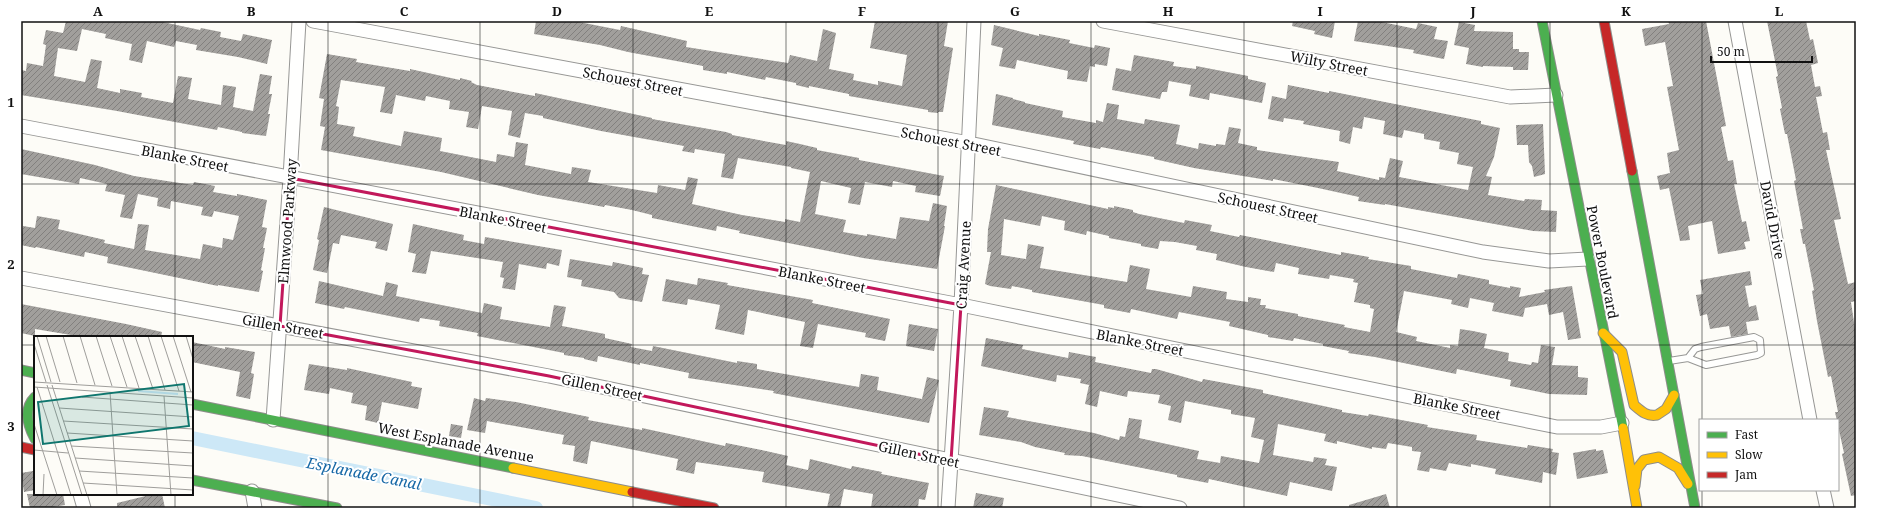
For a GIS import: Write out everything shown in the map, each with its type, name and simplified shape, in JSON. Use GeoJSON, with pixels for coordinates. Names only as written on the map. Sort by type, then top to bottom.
{"type":"FeatureCollection","features":[{"type":"Feature","properties":{"kind":"main road","name":"Power Boulevard"},"geometry":{"type":"LineString","coordinates":[[1542,21],[1588,259],[1622,423],[1637,508]]}},
{"type":"Feature","properties":{"kind":"main road"},"geometry":{"type":"LineString","coordinates":[[1604,21],[1695,508]]}},
{"type":"Feature","properties":{"kind":"main road"},"geometry":{"type":"LineString","coordinates":[[1603,333],[1622,352],[1634,405],[1640,411],[1653,417],[1660,415],[1668,408],[1674,395]]}},
{"type":"Feature","properties":{"kind":"main road"},"geometry":{"type":"LineString","coordinates":[[21,370],[34,373]]}},
{"type":"Feature","properties":{"kind":"main road"},"geometry":{"type":"LineString","coordinates":[[34,398],[31,399],[27,410],[29,430],[34,438]]}},
{"type":"Feature","properties":{"kind":"main road","name":"West Esplanade Avenue"},"geometry":{"type":"LineString","coordinates":[[193,404],[714,508]]}},
{"type":"Feature","properties":{"kind":"main road"},"geometry":{"type":"LineString","coordinates":[[21,448],[34,450]]}},
{"type":"Feature","properties":{"kind":"main road"},"geometry":{"type":"LineString","coordinates":[[1634,492],[1637,469],[1644,460],[1659,457],[1678,468],[1691,490]]}},
{"type":"Feature","properties":{"kind":"main road"},"geometry":{"type":"LineString","coordinates":[[193,480],[337,508]]}},
{"type":"Feature","properties":{"kind":"main road"},"geometry":{"type":"LineString","coordinates":[[638,493],[645,501]]}},
{"type":"Feature","properties":{"kind":"street","name":"Elmwood Parkway"},"geometry":{"type":"LineString","coordinates":[[272,420],[280,326],[299,21]]}},
{"type":"Feature","properties":{"kind":"street","name":"Schouest Street"},"geometry":{"type":"LineString","coordinates":[[313,21],[969,144],[1483,252],[1549,261],[1588,259]]}},
{"type":"Feature","properties":{"kind":"street","name":"Craig Avenue"},"geometry":{"type":"LineString","coordinates":[[948,508],[961,306],[974,21]]}},
{"type":"Feature","properties":{"kind":"street","name":"Wilty Street"},"geometry":{"type":"LineString","coordinates":[[1103,21],[1510,97],[1556,94]]}},
{"type":"Feature","properties":{"kind":"street","name":"David Drive"},"geometry":{"type":"LineString","coordinates":[[1736,21],[1810,419]]}},
{"type":"Feature","properties":{"kind":"street","name":"Blanke Street"},"geometry":{"type":"LineString","coordinates":[[21,126],[961,306],[1557,427],[1600,427],[1622,423]]}},
{"type":"Feature","properties":{"kind":"street","name":"Gillen Street"},"geometry":{"type":"LineString","coordinates":[[21,278],[549,376],[1180,508]]}},
{"type":"Feature","properties":{"kind":"street"},"geometry":{"type":"LineString","coordinates":[[252,491],[255,508]]}},
{"type":"Feature","properties":{"kind":"street"},"geometry":{"type":"LineString","coordinates":[[1823,491],[1827,508]]}},
{"type":"Feature","properties":{"kind":"street"},"geometry":{"type":"LineString","coordinates":[[80,495],[84,508]]}},
{"type":"Feature","properties":{"kind":"lane"},"geometry":{"type":"LineString","coordinates":[[1668,362],[1688,358],[1706,365],[1757,355],[1761,353],[1760,340],[1754,337],[1701,346],[1695,349],[1688,358]]}},
{"type":"Feature","properties":{"kind":"highlighted area"},"geometry":{"type":"Polygon","coordinates":[[[290,178],[961,305],[951,461],[549,376],[280,326],[290,178]]]}},
{"type":"Feature","properties":{"kind":"building"},"geometry":{"type":"Polygon","coordinates":[[[66,21],[158,21],[200,30],[201,28],[221,32],[220,37],[241,41],[243,34],[272,40],[267,64],[238,57],[196,50],[197,45],[176,41],[174,47],[147,41],[142,63],[129,60],[132,44],[105,38],[106,34],[82,29],[77,51],[58,48],[54,76],[85,82],[91,59],[102,61],[97,88],[120,93],[120,89],[142,93],[141,97],[173,103],[178,76],[192,78],[188,99],[221,105],[223,85],[236,87],[233,107],[253,111],[260,74],[272,76],[269,94],[272,94],[268,114],[270,114],[266,136],[242,133],[218,127],[217,130],[21,95],[21,70],[26,71],[27,63],[43,66],[46,45],[43,44],[46,30],[63,33],[66,21]]]}},
{"type":"Feature","properties":{"kind":"building"},"geometry":{"type":"Polygon","coordinates":[[[536,21],[574,21],[620,30],[621,26],[687,41],[686,47],[788,63],[790,55],[817,61],[823,29],[836,33],[829,69],[854,74],[853,80],[878,85],[878,81],[902,86],[907,55],[870,48],[875,21],[948,21],[944,46],[953,48],[943,112],[938,113],[849,96],[849,94],[809,86],[809,88],[796,85],[796,83],[766,77],[765,80],[727,72],[727,74],[703,70],[703,66],[628,52],[600,45],[534,34],[536,21]]]}},
{"type":"Feature","properties":{"kind":"building"},"geometry":{"type":"Polygon","coordinates":[[[1293,21],[1335,21],[1332,38],[1314,34],[1315,31],[1292,26],[1293,21]]]}},
{"type":"Feature","properties":{"kind":"building"},"geometry":{"type":"Polygon","coordinates":[[[1358,21],[1377,21],[1416,29],[1418,23],[1437,27],[1434,39],[1448,41],[1444,59],[1413,53],[1414,50],[1354,41],[1358,21]]]}},
{"type":"Feature","properties":{"kind":"building"},"geometry":{"type":"Polygon","coordinates":[[[1668,21],[1706,21],[1726,126],[1721,127],[1728,161],[1733,160],[1737,184],[1734,184],[1742,222],[1746,221],[1750,241],[1744,242],[1746,249],[1718,254],[1712,221],[1688,226],[1690,240],[1680,241],[1669,188],[1660,190],[1657,176],[1670,173],[1667,153],[1679,150],[1667,87],[1673,86],[1665,42],[1645,46],[1642,29],[1669,24],[1668,21]]]}},
{"type":"Feature","properties":{"kind":"building"},"geometry":{"type":"Polygon","coordinates":[[[1767,21],[1806,21],[1810,40],[1813,39],[1818,63],[1811,65],[1815,87],[1820,86],[1822,96],[1816,97],[1823,133],[1827,132],[1830,150],[1826,150],[1841,219],[1834,220],[1848,284],[1856,282],[1856,301],[1851,302],[1856,336],[1856,495],[1851,496],[1842,454],[1844,453],[1839,430],[1839,419],[1837,419],[1835,412],[1838,412],[1831,376],[1828,377],[1812,291],[1814,290],[1805,244],[1803,244],[1800,229],[1803,229],[1794,181],[1796,180],[1787,134],[1785,134],[1780,109],[1782,108],[1776,77],[1778,76],[1767,21]]]}},
{"type":"Feature","properties":{"kind":"building"},"geometry":{"type":"Polygon","coordinates":[[[1459,22],[1475,25],[1474,31],[1513,32],[1513,49],[1519,49],[1519,52],[1529,52],[1528,70],[1513,70],[1513,67],[1483,67],[1466,64],[1469,48],[1454,45],[1459,22]]]}},
{"type":"Feature","properties":{"kind":"building"},"geometry":{"type":"Polygon","coordinates":[[[994,25],[1039,36],[1039,34],[1070,40],[1069,43],[1094,48],[1095,45],[1110,48],[1107,66],[1095,64],[1095,67],[1090,66],[1087,82],[1067,79],[1068,71],[1017,60],[1015,69],[999,66],[1003,48],[991,45],[994,25]]]}},
{"type":"Feature","properties":{"kind":"building"},"geometry":{"type":"Polygon","coordinates":[[[327,54],[357,59],[356,62],[410,71],[410,69],[460,80],[460,78],[472,81],[471,82],[477,85],[535,96],[535,93],[652,119],[726,132],[732,135],[786,145],[786,141],[817,148],[817,150],[859,158],[859,160],[944,176],[940,196],[915,192],[916,186],[893,181],[892,187],[865,182],[860,205],[848,203],[851,188],[821,181],[815,214],[846,220],[843,232],[896,239],[900,217],[929,221],[933,203],[947,206],[937,269],[863,258],[739,233],[740,231],[717,226],[716,231],[652,218],[652,215],[632,210],[605,205],[604,207],[538,195],[441,172],[321,150],[325,127],[320,126],[324,99],[319,98],[327,54]],[[341,80],[336,106],[339,107],[337,124],[355,127],[353,136],[401,146],[404,131],[442,138],[440,151],[496,162],[497,154],[514,157],[516,142],[528,144],[525,165],[571,174],[572,167],[591,170],[588,182],[657,193],[658,185],[685,190],[688,177],[698,179],[692,204],[742,215],[785,222],[785,219],[800,222],[810,172],[791,167],[738,158],[733,179],[721,177],[725,154],[695,149],[694,153],[682,151],[684,146],[601,131],[543,118],[543,116],[525,113],[520,138],[508,135],[512,111],[482,106],[478,129],[466,127],[469,112],[449,109],[450,101],[426,96],[425,101],[396,95],[392,114],[380,112],[385,87],[341,80]]]}},
{"type":"Feature","properties":{"kind":"building"},"geometry":{"type":"Polygon","coordinates":[[[1134,55],[1174,62],[1173,66],[1196,69],[1196,66],[1248,76],[1248,79],[1266,83],[1262,103],[1210,93],[1209,100],[1189,96],[1191,85],[1169,81],[1167,92],[1162,92],[1160,99],[1112,90],[1116,68],[1131,71],[1134,55]]]}},
{"type":"Feature","properties":{"kind":"building"},"geometry":{"type":"Polygon","coordinates":[[[1288,85],[1329,93],[1329,91],[1481,121],[1481,124],[1500,128],[1494,157],[1486,176],[1492,177],[1488,195],[1524,201],[1525,199],[1542,200],[1541,210],[1557,211],[1556,232],[1533,231],[1385,204],[1358,201],[1359,197],[1318,188],[1273,179],[1273,181],[1194,168],[1154,159],[1154,157],[1101,147],[1100,149],[1073,144],[1074,141],[992,125],[996,94],[1013,98],[1025,103],[1063,111],[1062,117],[1096,123],[1096,120],[1103,122],[1107,103],[1119,105],[1117,119],[1144,124],[1145,119],[1180,125],[1176,144],[1198,149],[1199,143],[1216,146],[1216,144],[1225,145],[1229,127],[1241,129],[1238,143],[1257,147],[1257,150],[1339,162],[1337,171],[1379,180],[1379,177],[1385,178],[1390,158],[1403,161],[1399,177],[1468,190],[1473,167],[1457,164],[1459,153],[1439,149],[1440,142],[1424,139],[1424,134],[1404,130],[1402,138],[1383,134],[1385,121],[1364,117],[1362,129],[1353,127],[1350,144],[1339,141],[1340,131],[1303,124],[1304,121],[1284,118],[1283,122],[1268,119],[1272,96],[1286,99],[1288,85]]]}},
{"type":"Feature","properties":{"kind":"building"},"geometry":{"type":"Polygon","coordinates":[[[1543,124],[1545,174],[1534,177],[1532,166],[1529,162],[1528,145],[1517,145],[1516,125],[1543,124]]]}},
{"type":"Feature","properties":{"kind":"building"},"geometry":{"type":"Polygon","coordinates":[[[21,149],[95,165],[134,176],[193,185],[194,182],[215,186],[213,192],[237,196],[237,194],[267,200],[262,227],[267,228],[263,248],[265,248],[261,270],[263,271],[259,292],[218,286],[107,263],[108,257],[85,252],[84,257],[21,245],[23,226],[35,228],[37,216],[60,220],[58,229],[105,240],[104,243],[134,249],[138,224],[149,225],[145,250],[200,259],[203,244],[222,248],[223,238],[233,240],[239,216],[214,211],[212,217],[201,215],[203,207],[171,201],[170,209],[157,206],[158,198],[138,194],[132,219],[120,217],[125,195],[105,191],[107,184],[80,178],[79,184],[21,174],[21,149]]]}},
{"type":"Feature","properties":{"kind":"building"},"geometry":{"type":"Polygon","coordinates":[[[996,185],[1108,209],[1108,207],[1114,208],[1114,206],[1133,210],[1133,212],[1139,214],[1184,223],[1185,220],[1212,225],[1210,231],[1239,237],[1240,235],[1341,255],[1341,252],[1369,257],[1368,259],[1411,266],[1411,269],[1457,278],[1458,274],[1489,280],[1489,284],[1510,288],[1510,286],[1521,288],[1519,297],[1545,292],[1544,290],[1572,286],[1581,338],[1568,340],[1563,312],[1549,315],[1547,304],[1525,308],[1523,317],[1492,311],[1494,303],[1470,298],[1468,308],[1451,304],[1452,300],[1404,291],[1396,332],[1417,337],[1416,341],[1450,348],[1450,345],[1458,346],[1460,329],[1487,334],[1484,348],[1509,353],[1508,361],[1531,365],[1532,362],[1538,363],[1541,345],[1555,347],[1552,365],[1578,366],[1578,377],[1588,378],[1587,395],[1549,394],[1510,386],[1511,380],[1457,369],[1456,374],[1375,357],[1348,353],[1349,351],[1294,338],[1293,341],[1268,337],[1268,335],[1229,326],[1230,322],[1179,312],[1177,319],[1131,309],[1130,313],[1104,308],[1104,305],[1032,292],[1032,290],[1012,286],[1011,289],[990,286],[985,284],[991,252],[987,252],[988,229],[996,185]],[[1042,216],[1040,226],[1004,219],[1001,255],[1026,259],[1028,244],[1044,247],[1040,268],[1127,282],[1130,265],[1150,269],[1146,289],[1191,297],[1193,286],[1227,292],[1226,299],[1248,302],[1248,297],[1261,299],[1260,305],[1266,305],[1265,308],[1298,314],[1298,316],[1345,325],[1344,327],[1370,332],[1374,309],[1370,308],[1370,305],[1354,302],[1358,283],[1353,282],[1354,279],[1330,275],[1329,279],[1298,274],[1299,268],[1276,263],[1274,272],[1246,267],[1216,260],[1217,254],[1196,250],[1197,246],[1175,242],[1160,241],[1158,249],[1109,238],[1109,236],[1087,231],[1086,235],[1064,230],[1065,221],[1042,216]]]}},
{"type":"Feature","properties":{"kind":"building"},"geometry":{"type":"Polygon","coordinates":[[[324,207],[393,224],[387,251],[375,248],[377,242],[341,235],[339,244],[333,243],[327,273],[313,270],[319,240],[317,239],[324,207]]]}},
{"type":"Feature","properties":{"kind":"building"},"geometry":{"type":"Polygon","coordinates":[[[413,224],[464,235],[463,240],[484,244],[485,237],[562,250],[559,266],[547,263],[546,269],[519,264],[515,290],[502,288],[504,278],[500,277],[503,262],[431,251],[426,274],[412,272],[416,254],[408,252],[413,224]]]}},
{"type":"Feature","properties":{"kind":"building"},"geometry":{"type":"Polygon","coordinates":[[[570,259],[612,266],[613,262],[643,268],[642,274],[649,275],[642,302],[619,298],[614,292],[581,286],[582,280],[567,277],[570,259]]]}},
{"type":"Feature","properties":{"kind":"building"},"geometry":{"type":"Polygon","coordinates":[[[1750,271],[1752,285],[1745,286],[1749,307],[1756,305],[1759,320],[1746,322],[1748,334],[1731,337],[1729,326],[1710,329],[1707,314],[1700,316],[1696,295],[1703,294],[1700,280],[1750,271]]]}},
{"type":"Feature","properties":{"kind":"building"},"geometry":{"type":"Polygon","coordinates":[[[698,278],[728,283],[727,285],[813,300],[812,303],[890,319],[885,341],[865,337],[866,333],[818,324],[813,348],[800,346],[805,322],[748,310],[744,335],[715,329],[720,305],[688,299],[687,305],[662,301],[666,279],[697,285],[698,278]]]}},
{"type":"Feature","properties":{"kind":"building"},"geometry":{"type":"Polygon","coordinates":[[[319,281],[383,296],[386,282],[398,285],[396,296],[482,313],[484,303],[502,307],[500,319],[550,327],[554,305],[566,307],[562,326],[605,334],[605,338],[632,344],[631,347],[652,351],[653,346],[737,363],[737,361],[757,364],[757,369],[859,387],[861,374],[879,377],[877,390],[922,399],[927,377],[939,380],[929,423],[773,393],[774,391],[688,378],[689,373],[640,363],[640,365],[598,356],[597,362],[584,358],[564,355],[564,353],[477,336],[478,333],[439,326],[440,321],[420,318],[419,322],[345,307],[344,309],[315,303],[319,281]]]}},
{"type":"Feature","properties":{"kind":"building"},"geometry":{"type":"Polygon","coordinates":[[[21,304],[162,332],[161,336],[77,336],[35,329],[35,336],[21,333],[21,304]]]}},
{"type":"Feature","properties":{"kind":"building"},"geometry":{"type":"Polygon","coordinates":[[[909,324],[938,329],[934,351],[906,346],[909,324]]]}},
{"type":"Feature","properties":{"kind":"building"},"geometry":{"type":"Polygon","coordinates":[[[986,338],[1023,345],[1022,349],[1068,358],[1069,352],[1096,357],[1095,362],[1151,373],[1152,369],[1156,369],[1202,382],[1203,379],[1263,390],[1263,393],[1342,410],[1342,412],[1368,416],[1369,414],[1428,425],[1427,427],[1477,435],[1476,440],[1527,448],[1528,445],[1553,449],[1552,452],[1559,453],[1556,475],[1543,472],[1542,483],[1495,474],[1496,469],[1471,464],[1471,467],[1449,463],[1446,471],[1430,468],[1429,472],[1417,470],[1421,452],[1412,451],[1412,447],[1388,443],[1386,449],[1372,447],[1372,449],[1337,441],[1337,444],[1324,441],[1326,434],[1278,424],[1273,455],[1313,462],[1314,457],[1327,459],[1325,465],[1337,467],[1332,491],[1290,482],[1287,496],[1209,479],[1208,483],[1177,477],[1177,475],[1082,456],[1064,455],[1065,453],[1035,447],[1021,442],[979,435],[984,407],[1009,411],[1007,417],[1094,433],[1119,440],[1120,436],[1125,437],[1129,418],[1142,420],[1139,438],[1199,451],[1197,459],[1220,463],[1221,456],[1259,463],[1264,440],[1251,437],[1255,418],[1231,414],[1231,410],[1185,401],[1181,423],[1168,420],[1171,406],[1158,403],[1160,395],[1128,391],[1127,397],[1100,391],[1097,407],[1085,404],[1089,385],[1080,383],[1081,379],[1057,375],[1056,382],[981,366],[986,338]]]}},
{"type":"Feature","properties":{"kind":"building"},"geometry":{"type":"Polygon","coordinates":[[[193,342],[225,349],[225,347],[255,352],[251,373],[254,374],[250,399],[236,396],[240,372],[193,362],[193,342]]]}},
{"type":"Feature","properties":{"kind":"building"},"geometry":{"type":"Polygon","coordinates":[[[309,364],[347,370],[347,368],[412,382],[411,386],[422,388],[418,409],[382,402],[378,423],[365,420],[367,406],[351,403],[353,393],[330,388],[329,394],[304,390],[309,364]]]}},
{"type":"Feature","properties":{"kind":"building"},"geometry":{"type":"Polygon","coordinates":[[[474,398],[485,401],[486,398],[516,402],[589,417],[588,420],[642,430],[642,428],[725,446],[726,443],[766,451],[788,456],[786,465],[808,470],[810,459],[851,469],[852,466],[882,472],[881,474],[929,483],[925,500],[919,499],[918,508],[871,508],[873,494],[844,489],[840,508],[827,508],[830,494],[762,482],[764,472],[696,462],[694,474],[676,470],[678,459],[591,441],[587,464],[573,461],[575,446],[562,444],[564,435],[487,421],[485,433],[467,430],[474,398]]]}},
{"type":"Feature","properties":{"kind":"building"},"geometry":{"type":"Polygon","coordinates":[[[451,424],[463,426],[461,438],[449,436],[451,424]]]}},
{"type":"Feature","properties":{"kind":"building"},"geometry":{"type":"Polygon","coordinates":[[[1596,449],[1596,451],[1603,450],[1608,473],[1577,479],[1573,453],[1596,449]]]}},
{"type":"Feature","properties":{"kind":"building"},"geometry":{"type":"Polygon","coordinates":[[[33,471],[34,490],[24,492],[21,473],[33,471]]]}},
{"type":"Feature","properties":{"kind":"building"},"geometry":{"type":"Polygon","coordinates":[[[976,493],[1004,498],[1002,508],[973,508],[976,493]]]}},
{"type":"Feature","properties":{"kind":"building"},"geometry":{"type":"Polygon","coordinates":[[[27,494],[63,495],[65,505],[47,508],[30,508],[27,494]]]}},
{"type":"Feature","properties":{"kind":"building"},"geometry":{"type":"Polygon","coordinates":[[[1386,494],[1390,508],[1349,508],[1349,505],[1386,494]]]}},
{"type":"Feature","properties":{"kind":"building"},"geometry":{"type":"Polygon","coordinates":[[[150,495],[162,495],[165,508],[117,508],[117,503],[150,495]]]}},
{"type":"Feature","properties":{"kind":"waterway","name":"Esplanade Canal"},"geometry":{"type":"LineString","coordinates":[[193,438],[536,508]]}},
{"type":"Feature","properties":{"kind":"traffic: fast"},"geometry":{"type":"LineString","coordinates":[[1542,21],[1623,428]]}},
{"type":"Feature","properties":{"kind":"traffic: fast"},"geometry":{"type":"LineString","coordinates":[[1632,171],[1695,508]]}},
{"type":"Feature","properties":{"kind":"traffic: fast"},"geometry":{"type":"LineString","coordinates":[[21,370],[34,373]]}},
{"type":"Feature","properties":{"kind":"traffic: fast"},"geometry":{"type":"LineString","coordinates":[[34,398],[31,402],[28,412],[30,429],[34,437]]}},
{"type":"Feature","properties":{"kind":"traffic: fast"},"geometry":{"type":"LineString","coordinates":[[193,404],[513,468]]}},
{"type":"Feature","properties":{"kind":"traffic: fast"},"geometry":{"type":"LineString","coordinates":[[193,480],[337,508]]}},
{"type":"Feature","properties":{"kind":"traffic: slow"},"geometry":{"type":"LineString","coordinates":[[1603,333],[1622,352],[1634,405],[1647,414],[1657,415],[1666,409],[1674,395]]}},
{"type":"Feature","properties":{"kind":"traffic: slow"},"geometry":{"type":"LineString","coordinates":[[1623,428],[1637,508]]}},
{"type":"Feature","properties":{"kind":"traffic: slow"},"geometry":{"type":"LineString","coordinates":[[1635,486],[1637,469],[1644,460],[1659,457],[1678,468],[1688,484]]}},
{"type":"Feature","properties":{"kind":"traffic: slow"},"geometry":{"type":"LineString","coordinates":[[513,468],[632,492]]}},
{"type":"Feature","properties":{"kind":"traffic: jam"},"geometry":{"type":"LineString","coordinates":[[1604,21],[1632,171]]}},
{"type":"Feature","properties":{"kind":"traffic: jam"},"geometry":{"type":"LineString","coordinates":[[21,447],[34,450]]}},
{"type":"Feature","properties":{"kind":"traffic: jam"},"geometry":{"type":"LineString","coordinates":[[632,492],[714,508]]}}]}
